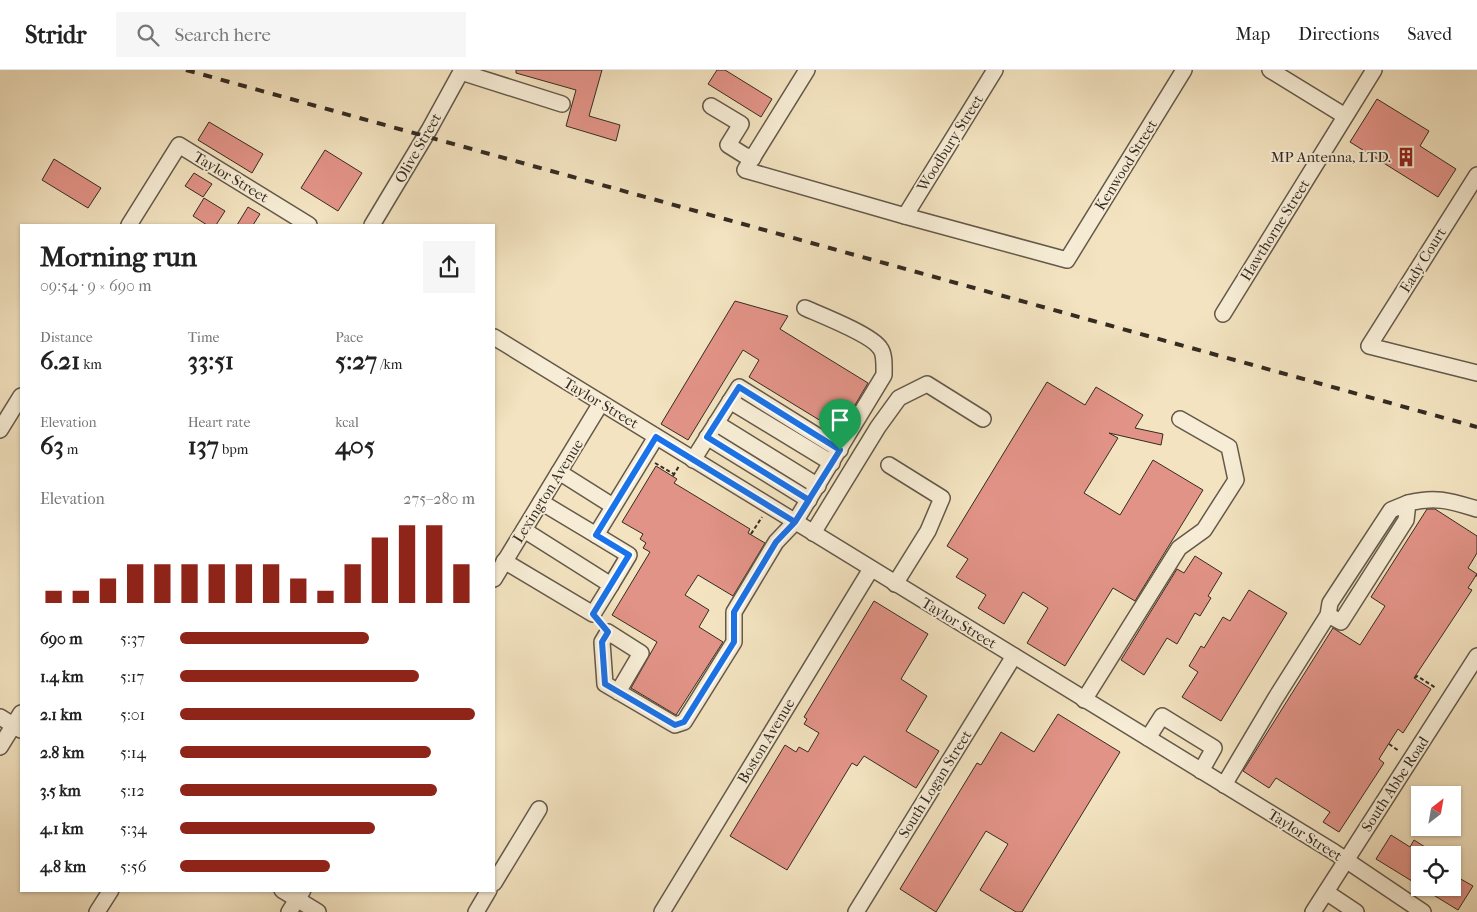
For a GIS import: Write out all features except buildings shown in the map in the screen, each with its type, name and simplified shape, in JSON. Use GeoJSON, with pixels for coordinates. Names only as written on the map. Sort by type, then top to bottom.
{"type":"FeatureCollection","features":[{"type":"Feature","properties":{"kind":"street"},"geometry":{"type":"LineString","coordinates":[[749,164],[807,70]]}},
{"type":"Feature","properties":{"kind":"street","name":"Woodbury Street"},"geometry":{"type":"LineString","coordinates":[[905,216],[995,70]]}},
{"type":"Feature","properties":{"kind":"street","name":"Kenwood Street"},"geometry":{"type":"LineString","coordinates":[[905,216],[1067,260],[1184,70]]}},
{"type":"Feature","properties":{"kind":"street"},"geometry":{"type":"LineString","coordinates":[[1270,70],[1345,116]]}},
{"type":"Feature","properties":{"kind":"street","name":"Hawthorne Street"},"geometry":{"type":"LineString","coordinates":[[1223,314],[1374,70]]}},
{"type":"Feature","properties":{"kind":"street"},"geometry":{"type":"LineString","coordinates":[[461,71],[562,104]]}},
{"type":"Feature","properties":{"kind":"street","name":"Olive Street"},"geometry":{"type":"LineString","coordinates":[[373,224],[430,130],[461,71]]}},
{"type":"Feature","properties":{"kind":"street"},"geometry":{"type":"LineString","coordinates":[[711,106],[741,124],[728,145],[744,155],[749,164],[905,216]]}},
{"type":"Feature","properties":{"kind":"street","name":"Taylor Street"},"geometry":{"type":"LineString","coordinates":[[130,224],[179,145],[307,224]]}},
{"type":"Feature","properties":{"kind":"street","name":"Eady Court"},"geometry":{"type":"LineString","coordinates":[[1477,175],[1369,346],[1477,373]]}},
{"type":"Feature","properties":{"kind":"street"},"geometry":{"type":"LineString","coordinates":[[608,632],[602,642],[605,684],[675,725],[684,722],[734,642],[734,612],[776,542],[795,522],[818,486],[884,375],[881,348],[867,338],[805,308]]}},
{"type":"Feature","properties":{"kind":"street","name":"Taylor Street"},"geometry":{"type":"LineString","coordinates":[[495,338],[656,437],[686,462],[795,522],[1346,860],[1423,912]]}},
{"type":"Feature","properties":{"kind":"street"},"geometry":{"type":"LineString","coordinates":[[813,533],[878,427],[899,398],[927,384],[983,420]]}},
{"type":"Feature","properties":{"kind":"street"},"geometry":{"type":"LineString","coordinates":[[686,462],[707,437],[739,387],[840,450]]}},
{"type":"Feature","properties":{"kind":"street"},"geometry":{"type":"LineString","coordinates":[[0,430],[20,398]]}},
{"type":"Feature","properties":{"kind":"street"},"geometry":{"type":"LineString","coordinates":[[730,401],[832,463]]}},
{"type":"Feature","properties":{"kind":"street","name":"Lexington Avenue"},"geometry":{"type":"LineString","coordinates":[[495,577],[602,403]]}},
{"type":"Feature","properties":{"kind":"street"},"geometry":{"type":"LineString","coordinates":[[1084,700],[1179,548],[1204,530],[1236,480],[1229,448],[1180,419]]}},
{"type":"Feature","properties":{"kind":"street"},"geometry":{"type":"LineString","coordinates":[[716,423],[818,486]]}},
{"type":"Feature","properties":{"kind":"street"},"geometry":{"type":"LineString","coordinates":[[596,535],[656,437]]}},
{"type":"Feature","properties":{"kind":"street"},"geometry":{"type":"LineString","coordinates":[[707,437],[809,500]]}},
{"type":"Feature","properties":{"kind":"street"},"geometry":{"type":"LineString","coordinates":[[889,466],[942,498],[928,531],[895,584]]}},
{"type":"Feature","properties":{"kind":"street"},"geometry":{"type":"LineString","coordinates":[[559,472],[613,506]]}},
{"type":"Feature","properties":{"kind":"street"},"geometry":{"type":"LineString","coordinates":[[1224,785],[1274,699],[1328,615],[1341,622],[1406,520],[1408,503],[1425,499],[1448,500],[1477,508]]}},
{"type":"Feature","properties":{"kind":"street"},"geometry":{"type":"LineString","coordinates":[[541,502],[629,555],[593,614]]}},
{"type":"Feature","properties":{"kind":"street"},"geometry":{"type":"LineString","coordinates":[[524,530],[611,585]]}},
{"type":"Feature","properties":{"kind":"street"},"geometry":{"type":"LineString","coordinates":[[504,561],[593,614],[608,632],[641,653],[618,692]]}},
{"type":"Feature","properties":{"kind":"street","name":"Boston Avenue"},"geometry":{"type":"LineString","coordinates":[[662,912],[871,569]]}},
{"type":"Feature","properties":{"kind":"street","name":"South Logan Street"},"geometry":{"type":"LineString","coordinates":[[856,912],[1014,656]]}},
{"type":"Feature","properties":{"kind":"street","name":"South Abbe Road"},"geometry":{"type":"LineString","coordinates":[[1313,912],[1477,656]]}},
{"type":"Feature","properties":{"kind":"street"},"geometry":{"type":"LineString","coordinates":[[1148,738],[1162,716],[1214,748],[1200,771]]}},
{"type":"Feature","properties":{"kind":"street"},"geometry":{"type":"LineString","coordinates":[[0,717],[19,723],[0,747]]}},
{"type":"Feature","properties":{"kind":"street"},"geometry":{"type":"LineString","coordinates":[[495,881],[539,809]]}},
{"type":"Feature","properties":{"kind":"street"},"geometry":{"type":"LineString","coordinates":[[97,912],[110,892]]}},
{"type":"Feature","properties":{"kind":"street"},"geometry":{"type":"LineString","coordinates":[[285,892],[318,912]]}},
{"type":"Feature","properties":{"kind":"street"},"geometry":{"type":"LineString","coordinates":[[476,912],[488,892]]}},
{"type":"Feature","properties":{"kind":"street"},"geometry":{"type":"LineString","coordinates":[[1326,892],[1350,910]]}},
{"type":"Feature","properties":{"kind":"path"},"geometry":{"type":"LineString","coordinates":[[650,470],[655,462],[673,475],[686,462]]}},
{"type":"Feature","properties":{"kind":"path"},"geometry":{"type":"LineString","coordinates":[[751,534],[763,515]]}},
{"type":"Feature","properties":{"kind":"path"},"geometry":{"type":"LineString","coordinates":[[1415,678],[1417,676],[1436,688]]}},
{"type":"Feature","properties":{"kind":"path"},"geometry":{"type":"LineString","coordinates":[[1389,744],[1402,753]]}},
{"type":"Feature","properties":{"kind":"railway"},"geometry":{"type":"LineString","coordinates":[[186,70],[1477,427]]}},
{"type":"Feature","properties":{"kind":"place","name":"MP Antenna, LTD."},"geometry":{"type":"Point","coordinates":[1406,157]}},
{"type":"Feature","properties":{"kind":"route"},"geometry":{"type":"LineString","coordinates":[[840,450],[739,387],[707,437],[809,500],[795,522],[656,437],[596,535],[629,555],[593,614],[608,632],[602,642],[605,684],[675,725],[684,722],[734,642],[734,612],[776,542],[795,522],[809,500],[840,450]]}}]}
